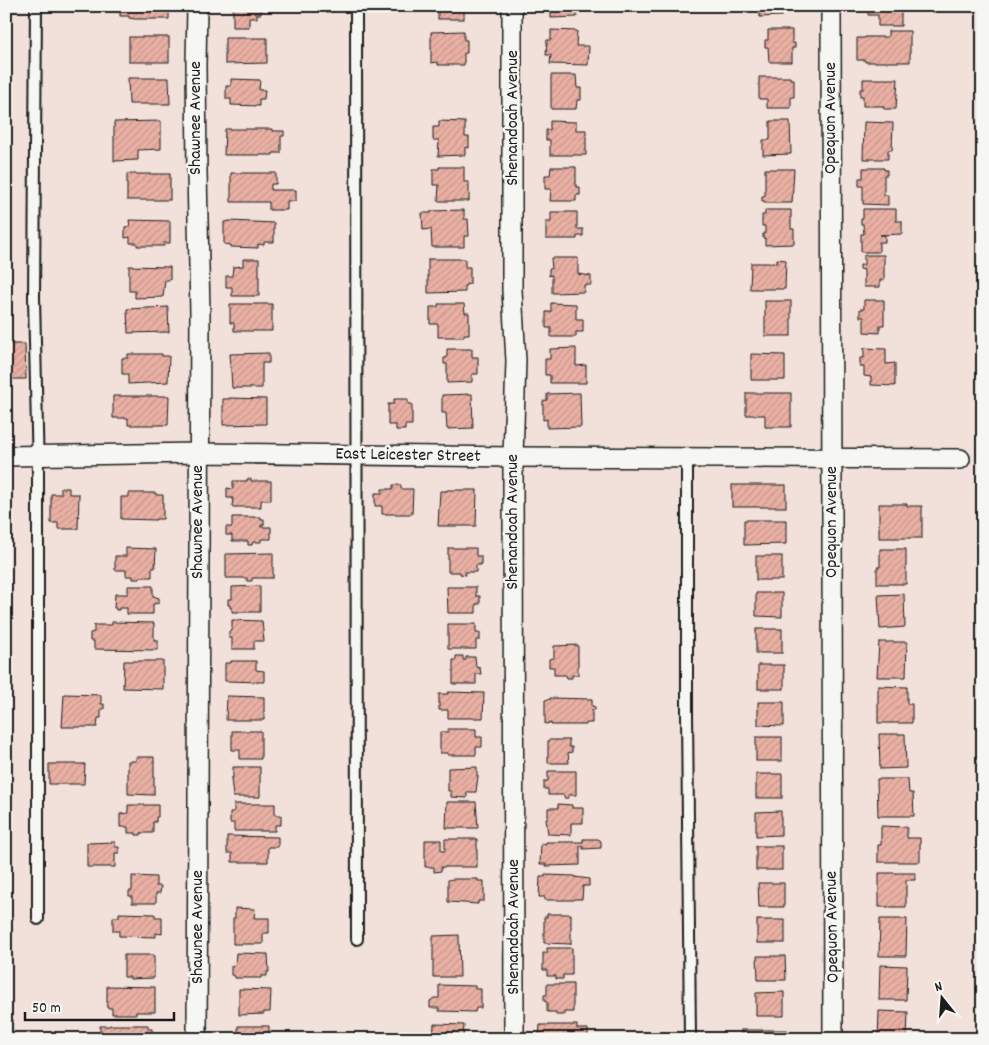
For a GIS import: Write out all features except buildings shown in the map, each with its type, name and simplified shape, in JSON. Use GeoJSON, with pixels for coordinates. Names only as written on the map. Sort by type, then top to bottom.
{"type":"FeatureCollection","features":[{"type":"Feature","properties":{"kind":"street","name":"Shawnee Avenue"},"geometry":{"type":"LineString","coordinates":[[197,6],[196,172],[200,313],[197,1039]]}},
{"type":"Feature","properties":{"kind":"street","name":"Shenandoah Avenue"},"geometry":{"type":"LineString","coordinates":[[512,6],[512,290],[516,361],[513,457],[514,1039]]}},
{"type":"Feature","properties":{"kind":"street","name":"Opequon Avenue"},"geometry":{"type":"LineString","coordinates":[[831,6],[833,1039]]}},
{"type":"Feature","properties":{"kind":"street","name":"East Leicester Street"},"geometry":{"type":"LineString","coordinates":[[6,456],[198,453],[513,457],[960,459]]}},
{"type":"Feature","properties":{"kind":"lane"},"geometry":{"type":"LineString","coordinates":[[36,6],[34,298],[38,455],[38,919]]}},
{"type":"Feature","properties":{"kind":"lane"},"geometry":{"type":"LineString","coordinates":[[356,6],[357,939]]}},
{"type":"Feature","properties":{"kind":"lane"},"geometry":{"type":"LineString","coordinates":[[687,457],[690,1039]]}}]}
